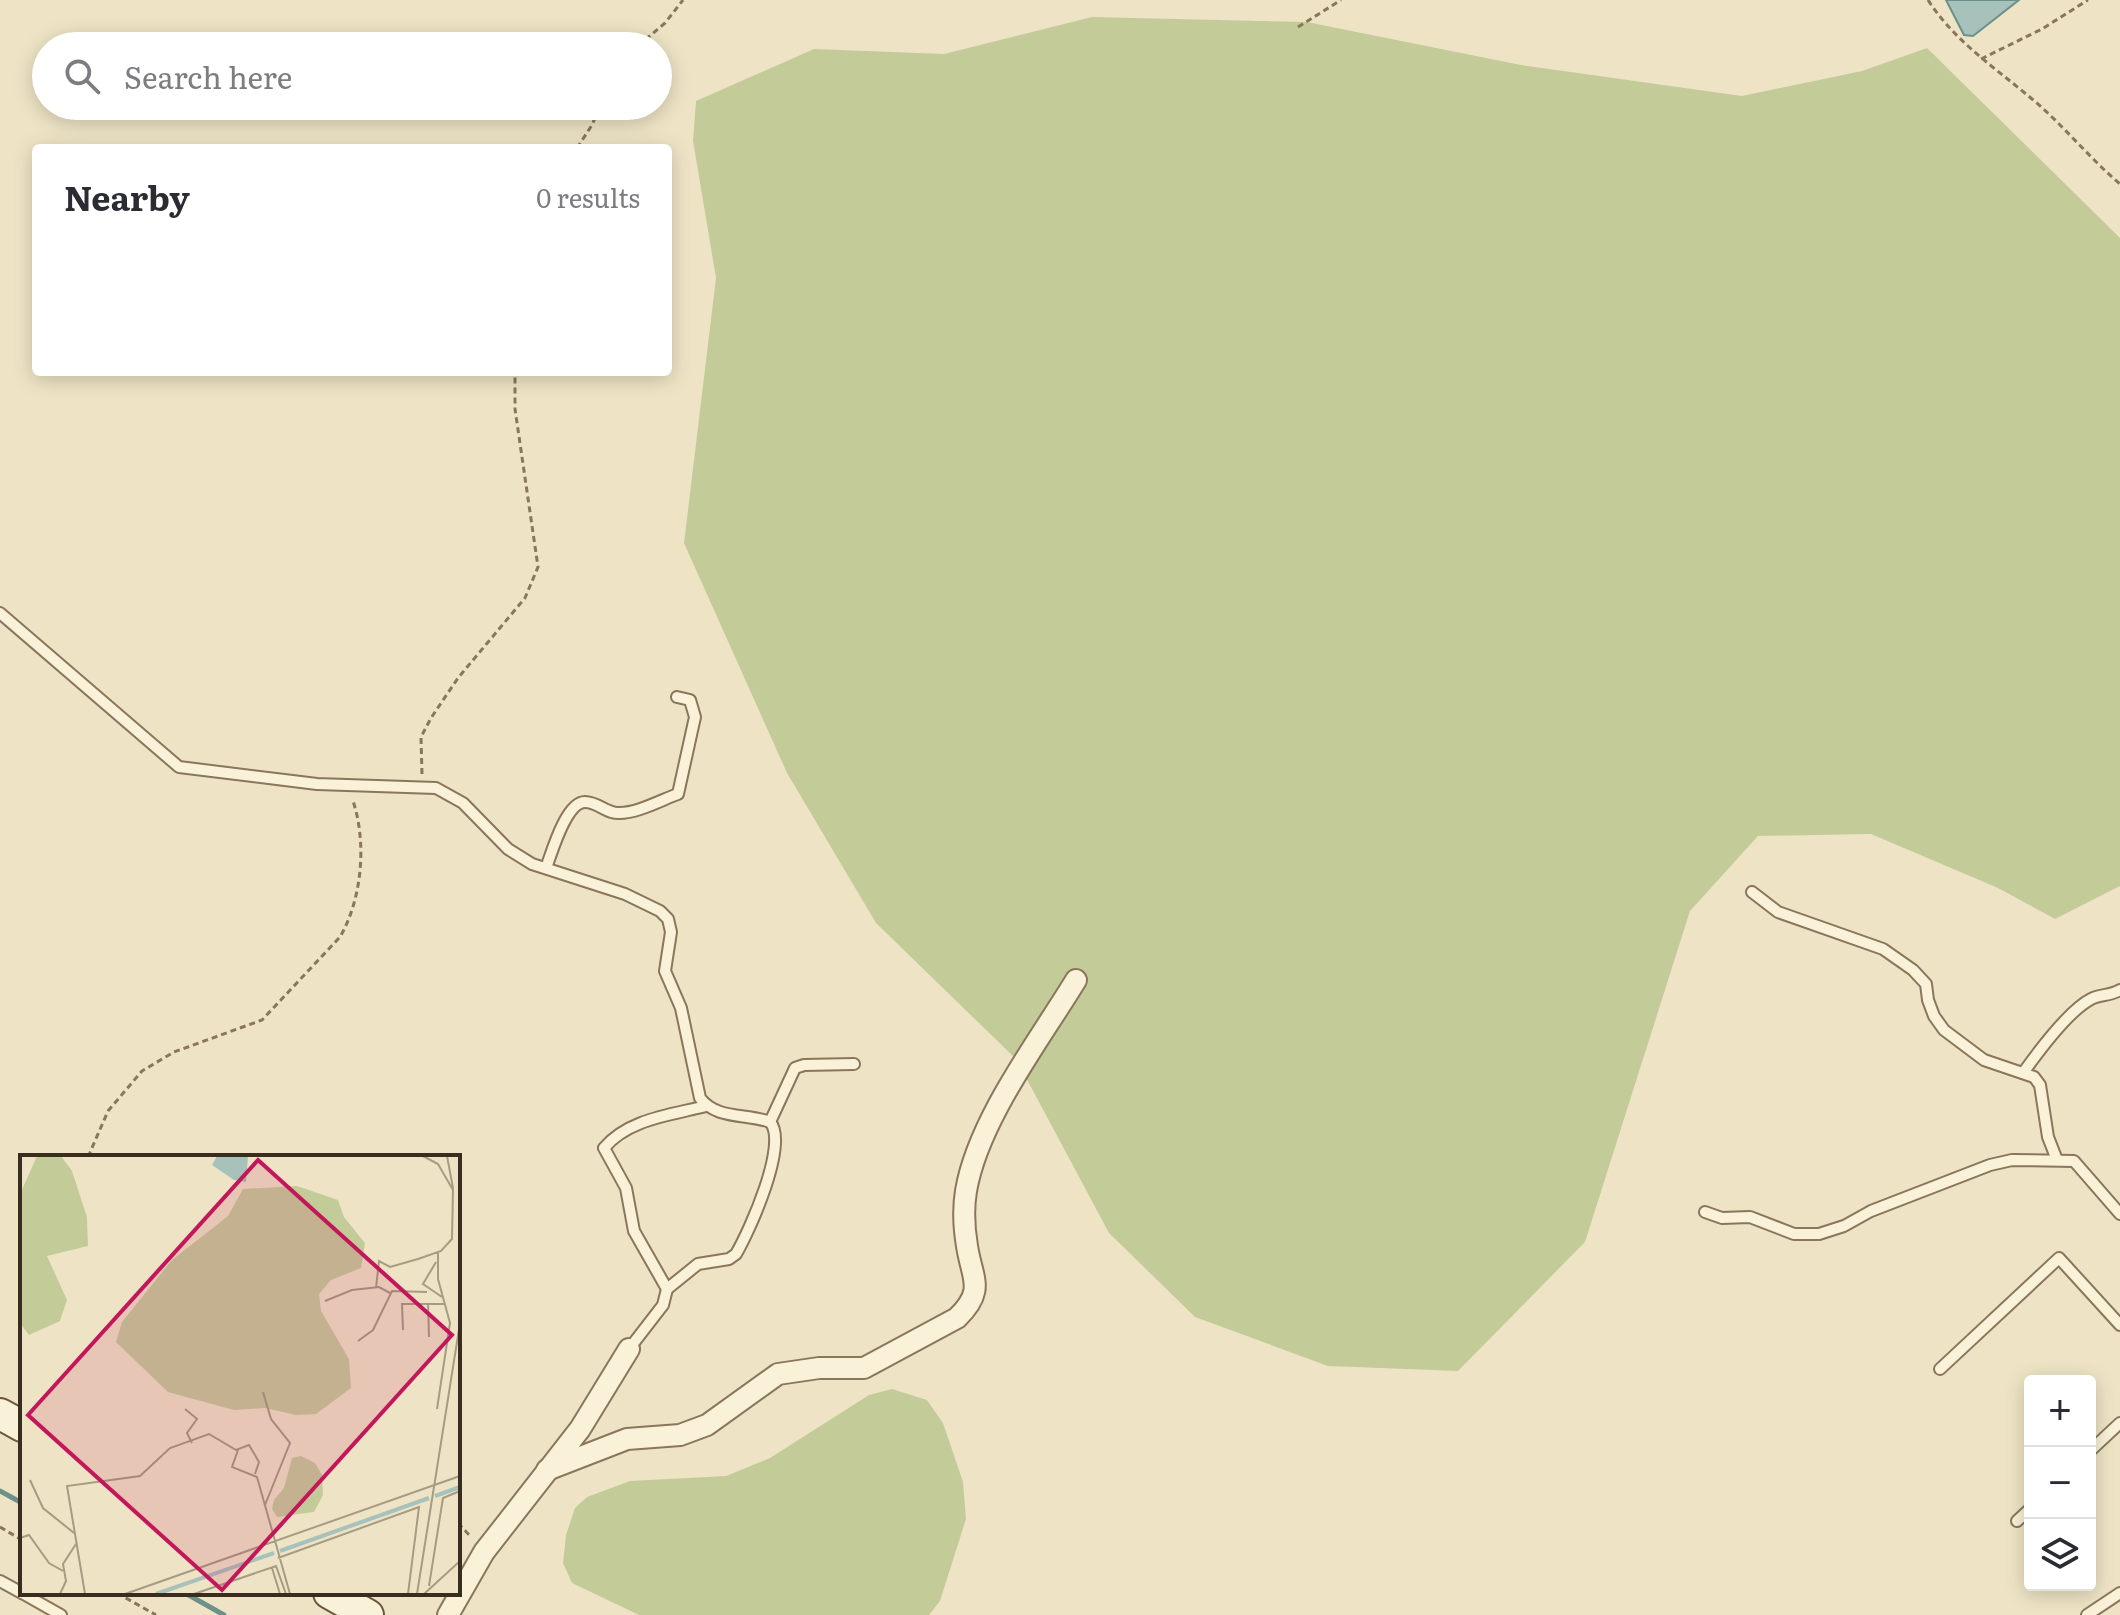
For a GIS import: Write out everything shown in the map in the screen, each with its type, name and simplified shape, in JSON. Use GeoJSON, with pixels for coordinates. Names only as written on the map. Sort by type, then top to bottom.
{"type":"FeatureCollection","features":[{"type":"Feature","properties":{"kind":"street"},"geometry":{"type":"LineString","coordinates":[[547,1470],[627,1439],[680,1435],[707,1425],[778,1374],[819,1368],[864,1368],[957,1318],[970,1306],[977,1284],[967,1247],[966,1189],[985,1132],[1076,980]]}},
{"type":"Feature","properties":{"kind":"street"},"geometry":{"type":"LineString","coordinates":[[460,1594],[484,1552],[580,1429],[629,1349]]}},
{"type":"Feature","properties":{"kind":"street"},"geometry":{"type":"LineString","coordinates":[[0,1414],[20,1425]]}},
{"type":"Feature","properties":{"kind":"street"},"geometry":{"type":"LineString","coordinates":[[333,1595],[368,1615]]}},
{"type":"Feature","properties":{"kind":"street"},"geometry":{"type":"LineString","coordinates":[[448,1615],[459,1595]]}},
{"type":"Feature","properties":{"kind":"lane"},"geometry":{"type":"LineString","coordinates":[[0,613],[179,767],[317,784],[423,786],[449,793],[508,849],[532,864],[625,894],[652,906],[668,919],[671,932],[665,971],[681,1008],[700,1098],[706,1106],[734,1116],[770,1122]]}},
{"type":"Feature","properties":{"kind":"lane"},"geometry":{"type":"LineString","coordinates":[[546,868],[569,812],[576,804],[595,803],[615,814],[678,794],[695,717],[690,700],[677,697]]}},
{"type":"Feature","properties":{"kind":"lane"},"geometry":{"type":"LineString","coordinates":[[1752,892],[1778,912],[1883,949],[1900,959],[1926,984],[1934,1016],[1944,1030],[1984,1060],[2034,1077],[2040,1085],[2048,1137],[2057,1160]]}},
{"type":"Feature","properties":{"kind":"lane"},"geometry":{"type":"LineString","coordinates":[[2023,1073],[2045,1043],[2084,1004],[2092,998],[2109,996],[2120,990]]}},
{"type":"Feature","properties":{"kind":"lane"},"geometry":{"type":"LineString","coordinates":[[770,1122],[795,1068],[854,1064]]}},
{"type":"Feature","properties":{"kind":"lane"},"geometry":{"type":"LineString","coordinates":[[667,1289],[634,1231],[626,1188],[604,1148],[613,1136],[629,1127],[706,1106]]}},
{"type":"Feature","properties":{"kind":"lane"},"geometry":{"type":"LineString","coordinates":[[629,1349],[663,1305],[667,1289],[698,1264],[729,1259],[740,1247],[768,1181],[777,1136],[770,1122]]}},
{"type":"Feature","properties":{"kind":"lane"},"geometry":{"type":"LineString","coordinates":[[1705,1212],[1722,1218],[1750,1217],[1794,1234],[1819,1234],[1990,1165],[2012,1160],[2057,1160],[2074,1161],[2120,1214]]}},
{"type":"Feature","properties":{"kind":"lane"},"geometry":{"type":"LineString","coordinates":[[1940,1369],[2059,1258],[2120,1325]]}},
{"type":"Feature","properties":{"kind":"lane"},"geometry":{"type":"LineString","coordinates":[[2094,1447],[2120,1423]]}},
{"type":"Feature","properties":{"kind":"lane"},"geometry":{"type":"LineString","coordinates":[[2017,1521],[2024,1515]]}},
{"type":"Feature","properties":{"kind":"lane"},"geometry":{"type":"LineString","coordinates":[[0,1581],[20,1592]]}},
{"type":"Feature","properties":{"kind":"lane"},"geometry":{"type":"LineString","coordinates":[[2087,1615],[2120,1593]]}},
{"type":"Feature","properties":{"kind":"lane"},"geometry":{"type":"LineString","coordinates":[[26,1595],[61,1615]]}},
{"type":"Feature","properties":{"kind":"path"},"geometry":{"type":"LineString","coordinates":[[654,32],[683,0]]}},
{"type":"Feature","properties":{"kind":"path"},"geometry":{"type":"LineString","coordinates":[[1298,27],[1341,0]]}},
{"type":"Feature","properties":{"kind":"path"},"geometry":{"type":"LineString","coordinates":[[1928,0],[1941,20],[1981,59],[2026,93],[2120,184]]}},
{"type":"Feature","properties":{"kind":"path"},"geometry":{"type":"LineString","coordinates":[[1981,59],[2042,29],[2088,0]]}},
{"type":"Feature","properties":{"kind":"path"},"geometry":{"type":"LineString","coordinates":[[580,144],[594,120]]}},
{"type":"Feature","properties":{"kind":"path"},"geometry":{"type":"LineString","coordinates":[[423,786],[421,737],[458,678],[525,598],[538,567],[515,409],[515,376]]}},
{"type":"Feature","properties":{"kind":"path"},"geometry":{"type":"LineString","coordinates":[[89,1155],[108,1111],[142,1071],[174,1052],[262,1020],[340,937],[353,906],[359,862],[360,832],[348,785]]}},
{"type":"Feature","properties":{"kind":"path"},"geometry":{"type":"LineString","coordinates":[[0,1527],[20,1539]]}},
{"type":"Feature","properties":{"kind":"path"},"geometry":{"type":"LineString","coordinates":[[121,1595],[156,1615]]}},
{"type":"Feature","properties":{"kind":"green space"},"geometry":{"type":"Polygon","coordinates":[[[1092,17],[1307,22],[1521,65],[1742,96],[1862,71],[1927,48],[2120,238],[2120,886],[2055,919],[1998,888],[1871,834],[1758,836],[1690,911],[1585,1242],[1458,1371],[1328,1366],[1195,1317],[1109,1233],[1016,1059],[876,923],[787,773],[684,543],[716,278],[693,141],[696,101],[814,49],[944,54],[1092,17]]]}},
{"type":"Feature","properties":{"kind":"green space"},"geometry":{"type":"Polygon","coordinates":[[[892,1389],[927,1400],[943,1423],[963,1482],[966,1519],[940,1601],[929,1615],[639,1615],[572,1583],[563,1563],[566,1535],[575,1508],[587,1497],[630,1481],[726,1476],[770,1458],[869,1395],[892,1389]]]}},
{"type":"Feature","properties":{"kind":"water"},"geometry":{"type":"Polygon","coordinates":[[[1946,0],[2019,0],[1973,36],[1964,35],[1946,0]]]}},
{"type":"Feature","properties":{"kind":"waterway"},"geometry":{"type":"LineString","coordinates":[[0,1491],[20,1502]]}},
{"type":"Feature","properties":{"kind":"waterway"},"geometry":{"type":"LineString","coordinates":[[189,1595],[224,1615]]}}]}
